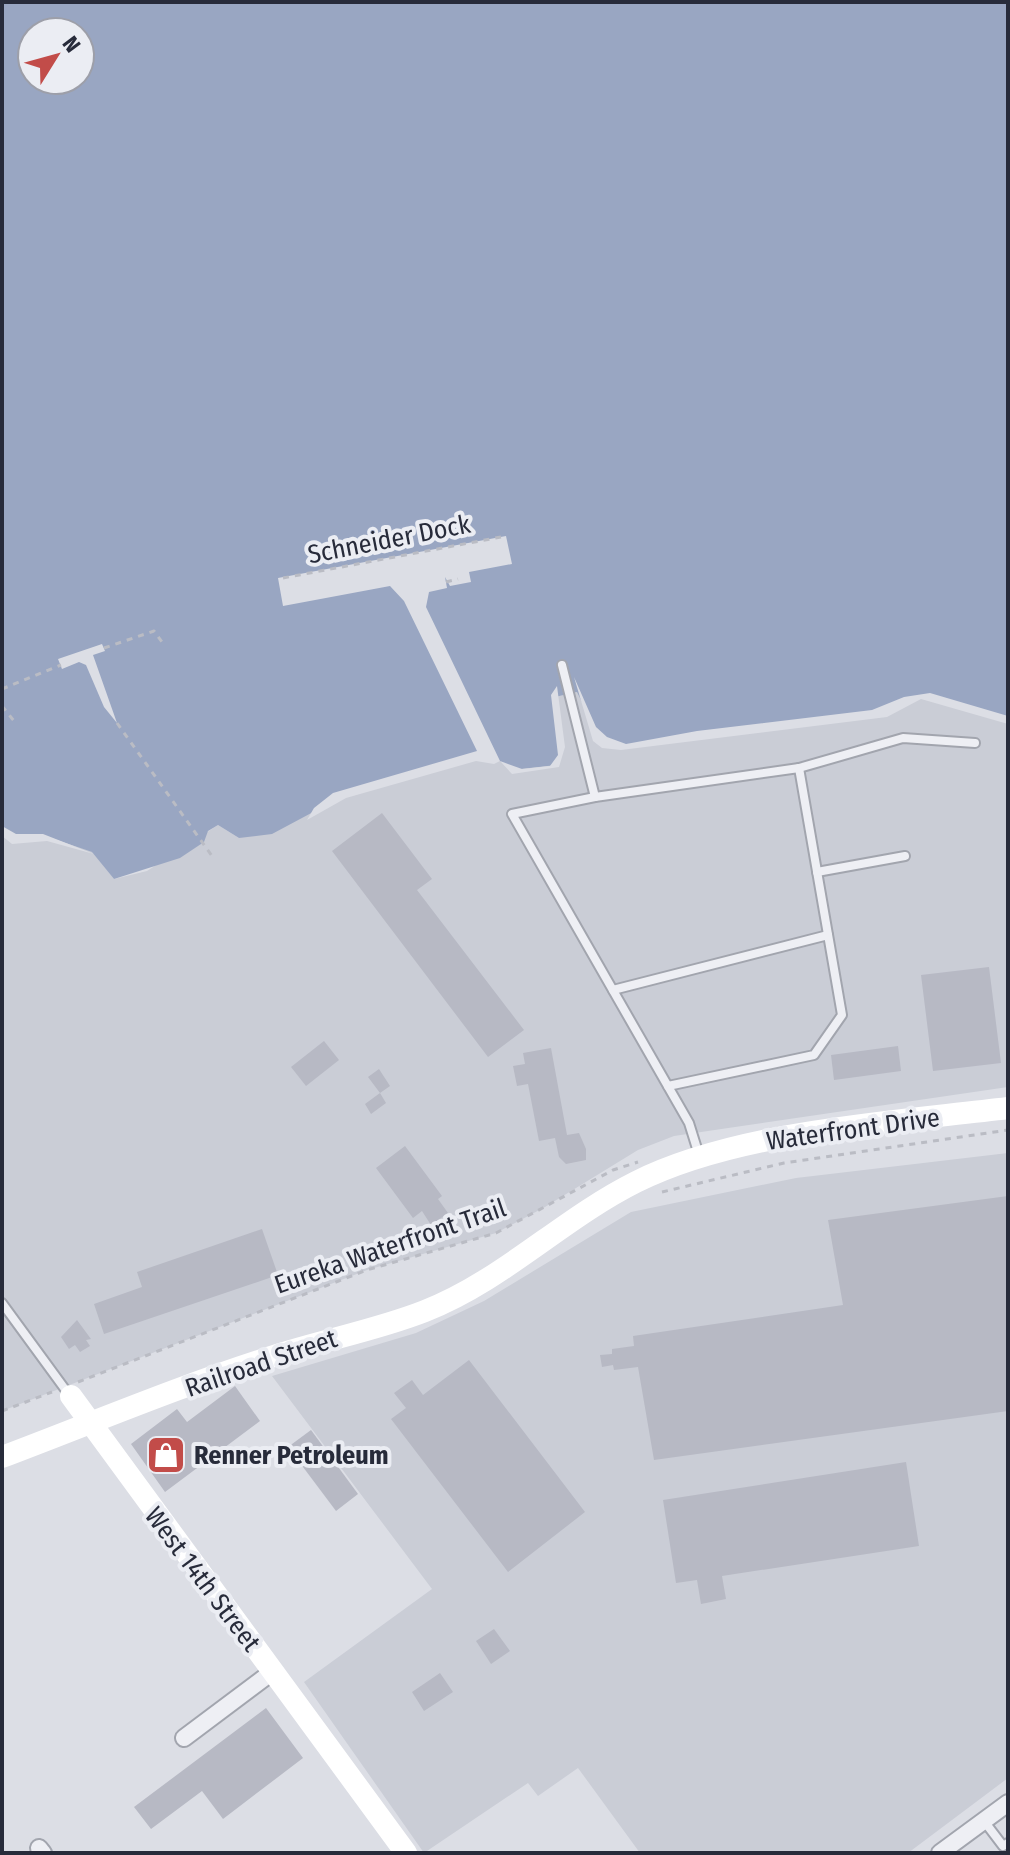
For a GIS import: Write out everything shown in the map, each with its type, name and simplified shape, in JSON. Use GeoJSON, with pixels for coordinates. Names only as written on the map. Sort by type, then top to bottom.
{"type":"FeatureCollection","features":[{"type":"Feature","properties":{"kind":"street","name":"Waterfront Drive"},"geometry":{"type":"LineString","coordinates":[[646,1177],[699,1156],[769,1141],[1008,1108]]}},
{"type":"Feature","properties":{"kind":"street","name":"Railroad Street"},"geometry":{"type":"LineString","coordinates":[[2,1457],[272,1356],[424,1312],[481,1282],[554,1231],[646,1177]]}},
{"type":"Feature","properties":{"kind":"street","name":"West 14th Street"},"geometry":{"type":"LineString","coordinates":[[67,1392],[406,1853]]}},
{"type":"Feature","properties":{"kind":"street"},"geometry":{"type":"LineString","coordinates":[[184,1738],[272,1672]]}},
{"type":"Feature","properties":{"kind":"street"},"geometry":{"type":"LineString","coordinates":[[940,1853],[1008,1803]]}},
{"type":"Feature","properties":{"kind":"lane"},"geometry":{"type":"LineString","coordinates":[[562,665],[595,797]]}},
{"type":"Feature","properties":{"kind":"lane"},"geometry":{"type":"LineString","coordinates":[[699,1156],[689,1123],[512,814],[595,797],[799,768],[903,738],[975,743]]}},
{"type":"Feature","properties":{"kind":"lane"},"geometry":{"type":"LineString","coordinates":[[668,1086],[814,1055],[842,1015],[799,768]]}},
{"type":"Feature","properties":{"kind":"lane"},"geometry":{"type":"LineString","coordinates":[[817,872],[905,856]]}},
{"type":"Feature","properties":{"kind":"lane"},"geometry":{"type":"LineString","coordinates":[[613,990],[828,935]]}},
{"type":"Feature","properties":{"kind":"lane","name":"West 14th Street"},"geometry":{"type":"LineString","coordinates":[[2,1303],[67,1392]]}},
{"type":"Feature","properties":{"kind":"lane"},"geometry":{"type":"LineString","coordinates":[[983,1821],[1003,1846],[1008,1843]]}},
{"type":"Feature","properties":{"kind":"path","name":"Schneider Dock"},"geometry":{"type":"LineString","coordinates":[[283,578],[501,537]]}},
{"type":"Feature","properties":{"kind":"path"},"geometry":{"type":"LineString","coordinates":[[446,582],[458,579]]}},
{"type":"Feature","properties":{"kind":"path"},"geometry":{"type":"LineString","coordinates":[[104,648],[154,631],[162,642]]}},
{"type":"Feature","properties":{"kind":"path"},"geometry":{"type":"LineString","coordinates":[[2,689],[61,665]]}},
{"type":"Feature","properties":{"kind":"path"},"geometry":{"type":"LineString","coordinates":[[2,706],[14,721]]}},
{"type":"Feature","properties":{"kind":"path"},"geometry":{"type":"LineString","coordinates":[[117,723],[212,856]]}},
{"type":"Feature","properties":{"kind":"path","name":"Eureka Waterfront Trail"},"geometry":{"type":"LineString","coordinates":[[2,1411],[67,1392],[367,1270],[496,1233],[629,1162],[637,1161],[655,1194],[784,1163],[1008,1130]]}},
{"type":"Feature","properties":{"kind":"shaded area"},"geometry":{"type":"Polygon","coordinates":[[[577,692],[920,695],[1008,721],[1008,1087],[674,1136],[638,1150],[496,1233],[367,1270],[2,1411],[2,830],[48,837],[93,852],[114,879],[147,871],[218,825],[239,838],[345,795],[555,697],[577,692]]]}},
{"type":"Feature","properties":{"kind":"shaded area"},"geometry":{"type":"Polygon","coordinates":[[[1008,1153],[1008,1778],[908,1853],[640,1853],[578,1768],[538,1796],[528,1783],[424,1853],[304,1682],[432,1589],[272,1376],[416,1333],[484,1301],[631,1212],[796,1178],[1008,1153]]]}},
{"type":"Feature","properties":{"kind":"water"},"geometry":{"type":"Polygon","coordinates":[[[2,2],[1008,2],[1008,720],[920,695],[886,713],[624,747],[603,744],[577,692],[555,697],[561,747],[556,765],[512,770],[500,761],[476,757],[345,795],[272,834],[239,838],[218,825],[208,831],[204,842],[180,858],[114,879],[92,852],[48,837],[13,840],[2,830],[2,2]]]}},
{"type":"Feature","properties":{"kind":"pier"},"geometry":{"type":"Polygon","coordinates":[[[506,536],[512,564],[469,572],[471,582],[450,586],[445,577],[447,588],[429,592],[426,607],[500,761],[494,764],[476,761],[346,798],[307,820],[314,808],[333,793],[477,751],[404,601],[390,586],[283,606],[278,578],[506,536]]]}},
{"type":"Feature","properties":{"kind":"pier"},"geometry":{"type":"Polygon","coordinates":[[[102,644],[105,651],[93,655],[117,723],[104,707],[86,665],[79,662],[62,669],[58,659],[102,644]]]}},
{"type":"Feature","properties":{"kind":"pier"},"geometry":{"type":"Polygon","coordinates":[[[574,677],[596,727],[607,737],[626,744],[697,731],[872,710],[904,697],[930,693],[1008,716],[1008,724],[921,699],[887,717],[621,750],[602,748],[593,741],[574,677]]]}},
{"type":"Feature","properties":{"kind":"pier"},"geometry":{"type":"Polygon","coordinates":[[[557,686],[565,747],[559,767],[512,774],[500,761],[522,769],[550,766],[558,755],[551,695],[557,686]]]}},
{"type":"Feature","properties":{"kind":"pier"},"geometry":{"type":"Polygon","coordinates":[[[2,826],[16,834],[43,834],[94,854],[47,841],[12,844],[2,836],[2,826]]]}},
{"type":"Feature","properties":{"kind":"building"},"geometry":{"type":"Polygon","coordinates":[[[382,813],[432,879],[417,890],[524,1030],[488,1057],[332,851],[382,813]]]}},
{"type":"Feature","properties":{"kind":"building"},"geometry":{"type":"Polygon","coordinates":[[[989,967],[1001,1063],[933,1071],[921,975],[989,967]]]}},
{"type":"Feature","properties":{"kind":"building"},"geometry":{"type":"Polygon","coordinates":[[[324,1041],[339,1060],[306,1086],[291,1067],[324,1041]]]}},
{"type":"Feature","properties":{"kind":"building"},"geometry":{"type":"Polygon","coordinates":[[[898,1046],[901,1071],[834,1080],[831,1055],[898,1046]]]}},
{"type":"Feature","properties":{"kind":"building"},"geometry":{"type":"Polygon","coordinates":[[[551,1048],[567,1135],[579,1133],[586,1149],[586,1160],[566,1164],[559,1157],[555,1138],[539,1141],[528,1084],[517,1086],[513,1066],[525,1064],[523,1053],[551,1048]]]}},
{"type":"Feature","properties":{"kind":"building"},"geometry":{"type":"Polygon","coordinates":[[[379,1069],[390,1086],[380,1093],[368,1077],[379,1069]]]}},
{"type":"Feature","properties":{"kind":"building"},"geometry":{"type":"Polygon","coordinates":[[[380,1093],[386,1103],[371,1114],[365,1104],[380,1093]]]}},
{"type":"Feature","properties":{"kind":"building"},"geometry":{"type":"Polygon","coordinates":[[[405,1146],[442,1196],[438,1199],[448,1213],[431,1225],[422,1211],[413,1218],[376,1168],[405,1146]]]}},
{"type":"Feature","properties":{"kind":"building"},"geometry":{"type":"Polygon","coordinates":[[[1008,1196],[1008,1411],[654,1460],[638,1367],[614,1370],[613,1365],[602,1367],[600,1355],[612,1354],[612,1349],[634,1346],[633,1336],[843,1305],[828,1220],[1008,1196]]]}},
{"type":"Feature","properties":{"kind":"building"},"geometry":{"type":"Polygon","coordinates":[[[262,1229],[278,1275],[104,1334],[94,1304],[142,1287],[137,1272],[262,1229]]]}},
{"type":"Feature","properties":{"kind":"building"},"geometry":{"type":"Polygon","coordinates":[[[77,1320],[91,1339],[86,1340],[90,1346],[80,1352],[75,1345],[69,1349],[61,1337],[77,1320]]]}},
{"type":"Feature","properties":{"kind":"building"},"geometry":{"type":"Polygon","coordinates":[[[469,1360],[585,1512],[508,1572],[391,1419],[406,1408],[394,1393],[412,1380],[423,1395],[469,1360]]]}},
{"type":"Feature","properties":{"kind":"building"},"geometry":{"type":"Polygon","coordinates":[[[235,1386],[260,1421],[165,1492],[131,1444],[177,1409],[187,1422],[235,1386]]]}},
{"type":"Feature","properties":{"kind":"building"},"geometry":{"type":"Polygon","coordinates":[[[311,1430],[358,1494],[336,1511],[288,1447],[311,1430]]]}},
{"type":"Feature","properties":{"kind":"building"},"geometry":{"type":"Polygon","coordinates":[[[906,1462],[919,1546],[722,1576],[726,1599],[701,1604],[697,1580],[676,1583],[663,1500],[906,1462]]]}},
{"type":"Feature","properties":{"kind":"building"},"geometry":{"type":"Polygon","coordinates":[[[494,1629],[510,1651],[491,1664],[476,1641],[494,1629]]]}},
{"type":"Feature","properties":{"kind":"building"},"geometry":{"type":"Polygon","coordinates":[[[440,1673],[453,1692],[424,1711],[412,1692],[440,1673]]]}},
{"type":"Feature","properties":{"kind":"building"},"geometry":{"type":"Polygon","coordinates":[[[266,1708],[303,1758],[223,1819],[202,1791],[151,1829],[134,1807],[266,1708]]]}},
{"type":"Feature","properties":{"kind":"place","name":"Renner Petroleum"},"geometry":{"type":"Point","coordinates":[166,1455]}}]}
